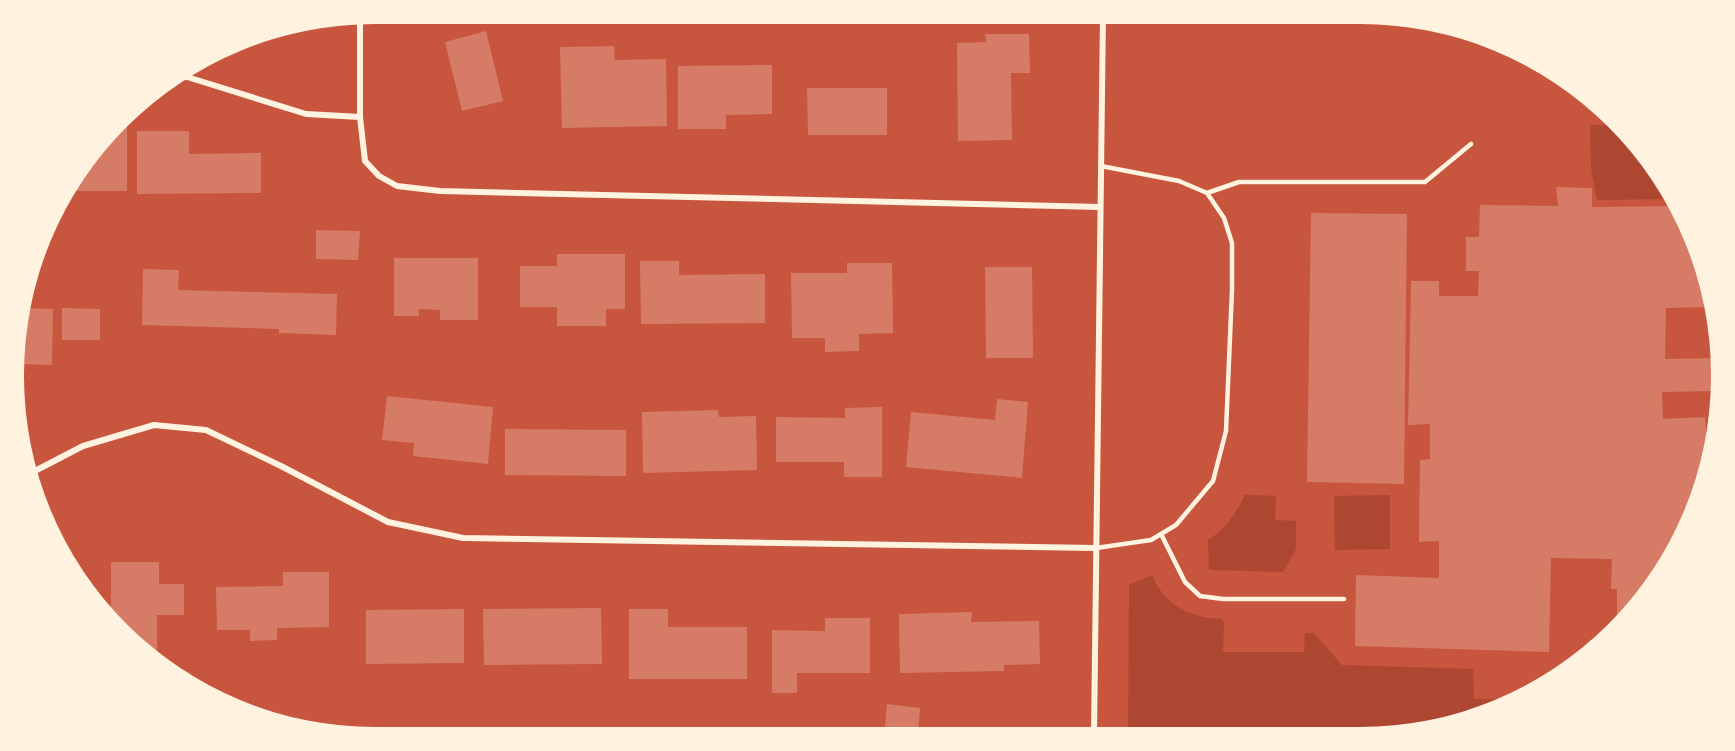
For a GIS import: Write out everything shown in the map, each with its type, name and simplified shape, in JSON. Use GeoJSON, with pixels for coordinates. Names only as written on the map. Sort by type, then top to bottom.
{"type":"FeatureCollection","features":[{"type":"Feature","properties":{"kind":"street"},"geometry":{"type":"LineString","coordinates":[[1094,727],[1103,24]]}},
{"type":"Feature","properties":{"kind":"street"},"geometry":{"type":"LineString","coordinates":[[360,25],[360,117],[365,161],[379,176],[397,186],[440,191],[1100,207]]}},
{"type":"Feature","properties":{"kind":"street"},"geometry":{"type":"LineString","coordinates":[[189,78],[306,114],[360,117]]}},
{"type":"Feature","properties":{"kind":"street"},"geometry":{"type":"LineString","coordinates":[[37,470],[82,446],[154,425],[206,430],[388,522],[464,538],[1096,548]]}},
{"type":"Feature","properties":{"kind":"lane"},"geometry":{"type":"LineString","coordinates":[[1207,193],[1239,182],[1425,182],[1471,144]]}},
{"type":"Feature","properties":{"kind":"lane"},"geometry":{"type":"LineString","coordinates":[[1096,548],[1150,540],[1161,534],[1176,525],[1213,482],[1226,431],[1232,290],[1232,243],[1224,218],[1207,193],[1179,181],[1101,166]]}},
{"type":"Feature","properties":{"kind":"lane"},"geometry":{"type":"LineString","coordinates":[[1161,534],[1185,582],[1200,596],[1223,600],[1344,599]]}},
{"type":"Feature","properties":{"kind":"shaded area"},"geometry":{"type":"Polygon","coordinates":[[[1590,125],[1606,125],[1652,180],[1663,199],[1597,200],[1591,167],[1590,125]]]}},
{"type":"Feature","properties":{"kind":"shaded area"},"geometry":{"type":"Polygon","coordinates":[[[1245,495],[1276,496],[1275,520],[1296,521],[1296,549],[1283,572],[1209,570],[1208,540],[1230,520],[1245,495]]]}},
{"type":"Feature","properties":{"kind":"shaded area"},"geometry":{"type":"Polygon","coordinates":[[[1390,495],[1390,549],[1335,550],[1334,496],[1390,495]]]}},
{"type":"Feature","properties":{"kind":"shaded area"},"geometry":{"type":"Polygon","coordinates":[[[1152,575],[1164,594],[1180,608],[1199,616],[1221,619],[1224,622],[1223,652],[1304,652],[1305,633],[1314,633],[1342,665],[1473,669],[1474,699],[1496,699],[1450,715],[1382,726],[1128,727],[1129,585],[1152,575]]]}},
{"type":"Feature","properties":{"kind":"building"},"geometry":{"type":"Polygon","coordinates":[[[486,31],[503,101],[462,111],[445,42],[486,31]]]}},
{"type":"Feature","properties":{"kind":"building"},"geometry":{"type":"Polygon","coordinates":[[[985,34],[1029,34],[1030,73],[1011,73],[1012,140],[958,141],[957,43],[986,42],[985,34]]]}},
{"type":"Feature","properties":{"kind":"building"},"geometry":{"type":"Polygon","coordinates":[[[614,46],[615,60],[666,59],[667,126],[562,128],[560,47],[614,46]]]}},
{"type":"Feature","properties":{"kind":"building"},"geometry":{"type":"Polygon","coordinates":[[[772,65],[772,114],[726,115],[726,129],[678,129],[678,66],[772,65]]]}},
{"type":"Feature","properties":{"kind":"building"},"geometry":{"type":"Polygon","coordinates":[[[807,88],[887,88],[887,135],[808,135],[807,88]]]}},
{"type":"Feature","properties":{"kind":"building"},"geometry":{"type":"Polygon","coordinates":[[[127,127],[127,191],[76,191],[111,144],[127,127]]]}},
{"type":"Feature","properties":{"kind":"building"},"geometry":{"type":"Polygon","coordinates":[[[137,131],[189,131],[189,154],[261,153],[261,193],[137,194],[137,131]]]}},
{"type":"Feature","properties":{"kind":"building"},"geometry":{"type":"Polygon","coordinates":[[[1556,187],[1592,188],[1592,207],[1667,206],[1692,263],[1704,307],[1666,308],[1665,359],[1710,358],[1710,391],[1662,392],[1663,419],[1705,417],[1706,433],[1699,466],[1675,531],[1652,571],[1617,614],[1617,589],[1611,589],[1612,559],[1551,558],[1549,652],[1355,646],[1356,575],[1439,578],[1439,541],[1419,542],[1420,460],[1430,459],[1430,424],[1408,425],[1411,281],[1439,281],[1439,296],[1478,296],[1479,271],[1466,271],[1466,237],[1479,237],[1480,205],[1558,206],[1556,187]]]}},
{"type":"Feature","properties":{"kind":"building"},"geometry":{"type":"Polygon","coordinates":[[[1311,213],[1407,214],[1404,484],[1307,482],[1311,213]]]}},
{"type":"Feature","properties":{"kind":"building"},"geometry":{"type":"Polygon","coordinates":[[[316,230],[360,231],[358,260],[316,259],[316,230]]]}},
{"type":"Feature","properties":{"kind":"building"},"geometry":{"type":"Polygon","coordinates":[[[557,254],[625,254],[625,309],[606,309],[606,326],[557,326],[557,307],[520,307],[520,266],[557,266],[557,254]]]}},
{"type":"Feature","properties":{"kind":"building"},"geometry":{"type":"Polygon","coordinates":[[[394,258],[478,258],[478,320],[440,320],[440,310],[419,309],[419,316],[394,316],[394,258]]]}},
{"type":"Feature","properties":{"kind":"building"},"geometry":{"type":"Polygon","coordinates":[[[640,261],[679,261],[679,275],[765,274],[765,323],[641,324],[640,261]]]}},
{"type":"Feature","properties":{"kind":"building"},"geometry":{"type":"Polygon","coordinates":[[[847,263],[892,263],[893,333],[859,334],[859,351],[825,352],[825,338],[792,338],[791,273],[847,273],[847,263]]]}},
{"type":"Feature","properties":{"kind":"building"},"geometry":{"type":"Polygon","coordinates":[[[985,267],[1032,267],[1033,358],[986,358],[985,267]]]}},
{"type":"Feature","properties":{"kind":"building"},"geometry":{"type":"Polygon","coordinates":[[[143,269],[179,270],[178,290],[337,294],[336,335],[279,333],[279,329],[142,325],[143,269]]]}},
{"type":"Feature","properties":{"kind":"building"},"geometry":{"type":"Polygon","coordinates":[[[31,308],[53,309],[52,365],[25,364],[31,308]]]}},
{"type":"Feature","properties":{"kind":"building"},"geometry":{"type":"Polygon","coordinates":[[[62,308],[100,309],[100,340],[62,340],[62,308]]]}},
{"type":"Feature","properties":{"kind":"building"},"geometry":{"type":"Polygon","coordinates":[[[387,396],[493,407],[488,464],[413,456],[414,443],[382,440],[387,396]]]}},
{"type":"Feature","properties":{"kind":"building"},"geometry":{"type":"Polygon","coordinates":[[[997,399],[1028,402],[1022,478],[906,467],[911,412],[995,420],[997,399]]]}},
{"type":"Feature","properties":{"kind":"building"},"geometry":{"type":"Polygon","coordinates":[[[882,407],[882,477],[844,477],[844,462],[776,462],[776,417],[845,418],[845,408],[882,407]]]}},
{"type":"Feature","properties":{"kind":"building"},"geometry":{"type":"Polygon","coordinates":[[[718,410],[719,417],[756,416],[757,470],[643,473],[642,412],[718,410]]]}},
{"type":"Feature","properties":{"kind":"building"},"geometry":{"type":"Polygon","coordinates":[[[505,429],[626,430],[626,476],[505,475],[505,429]]]}},
{"type":"Feature","properties":{"kind":"building"},"geometry":{"type":"Polygon","coordinates":[[[111,562],[159,562],[159,584],[184,584],[184,615],[157,615],[157,650],[111,607],[111,562]]]}},
{"type":"Feature","properties":{"kind":"building"},"geometry":{"type":"Polygon","coordinates":[[[283,572],[329,572],[329,627],[277,628],[277,640],[250,641],[250,630],[217,630],[216,587],[283,586],[283,572]]]}},
{"type":"Feature","properties":{"kind":"building"},"geometry":{"type":"Polygon","coordinates":[[[601,608],[602,664],[484,665],[483,609],[601,608]]]}},
{"type":"Feature","properties":{"kind":"building"},"geometry":{"type":"Polygon","coordinates":[[[464,609],[464,663],[366,664],[366,610],[464,609]]]}},
{"type":"Feature","properties":{"kind":"building"},"geometry":{"type":"Polygon","coordinates":[[[629,609],[668,609],[668,627],[747,627],[747,679],[629,679],[629,609]]]}},
{"type":"Feature","properties":{"kind":"building"},"geometry":{"type":"Polygon","coordinates":[[[972,612],[971,622],[1039,621],[1040,664],[1004,665],[1004,671],[900,673],[899,614],[972,612]]]}},
{"type":"Feature","properties":{"kind":"building"},"geometry":{"type":"Polygon","coordinates":[[[825,618],[870,618],[870,673],[797,673],[797,693],[772,693],[772,630],[825,631],[825,618]]]}},
{"type":"Feature","properties":{"kind":"building"},"geometry":{"type":"Polygon","coordinates":[[[887,704],[920,708],[918,727],[885,727],[887,704]]]}}]}
